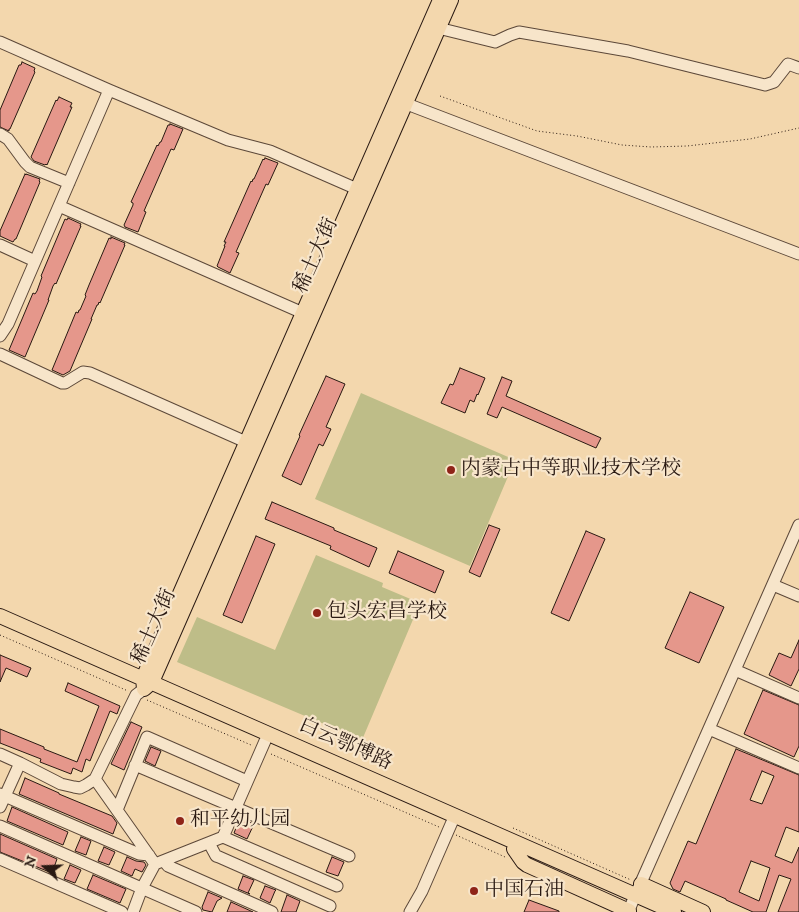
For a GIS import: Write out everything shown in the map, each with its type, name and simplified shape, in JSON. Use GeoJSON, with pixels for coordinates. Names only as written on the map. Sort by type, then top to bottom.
{"type":"FeatureCollection","features":[{"type":"Feature","properties":{"kind":"main road","name":"稀土大街"},"geometry":{"type":"LineString","coordinates":[[147,683],[400,102],[440,0]]}},
{"type":"Feature","properties":{"kind":"main road","name":"稀土大街"},"geometry":{"type":"LineString","coordinates":[[147,683],[246,442],[357,189],[451,0]]}},
{"type":"Feature","properties":{"kind":"main road","name":"白云鄂博路"},"geometry":{"type":"LineString","coordinates":[[0,616],[659,912]]}},
{"type":"Feature","properties":{"kind":"main road","name":"白云鄂博路"},"geometry":{"type":"LineString","coordinates":[[0,626],[147,683],[265,741],[514,849],[527,865],[633,901],[674,912]]}},
{"type":"Feature","properties":{"kind":"main road"},"geometry":{"type":"LineString","coordinates":[[633,901],[703,912]]}},
{"type":"Feature","properties":{"kind":"street"},"geometry":{"type":"LineString","coordinates":[[438,28],[495,42],[519,32],[619,50],[765,85],[774,82],[788,64],[799,68]]}},
{"type":"Feature","properties":{"kind":"street"},"geometry":{"type":"LineString","coordinates":[[0,42],[228,140],[270,151],[357,189]]}},
{"type":"Feature","properties":{"kind":"street"},"geometry":{"type":"LineString","coordinates":[[0,336],[8,324],[109,90]]}},
{"type":"Feature","properties":{"kind":"street"},"geometry":{"type":"LineString","coordinates":[[400,102],[799,254]]}},
{"type":"Feature","properties":{"kind":"street"},"geometry":{"type":"LineString","coordinates":[[0,134],[8,139],[27,165],[69,184]]}},
{"type":"Feature","properties":{"kind":"street"},"geometry":{"type":"LineString","coordinates":[[59,206],[303,313]]}},
{"type":"Feature","properties":{"kind":"street"},"geometry":{"type":"LineString","coordinates":[[0,245],[35,261]]}},
{"type":"Feature","properties":{"kind":"street"},"geometry":{"type":"LineString","coordinates":[[0,354],[62,383],[83,372],[90,374],[246,442]]}},
{"type":"Feature","properties":{"kind":"street"},"geometry":{"type":"LineString","coordinates":[[633,901],[799,524]]}},
{"type":"Feature","properties":{"kind":"street"},"geometry":{"type":"LineString","coordinates":[[773,585],[799,596]]}},
{"type":"Feature","properties":{"kind":"street"},"geometry":{"type":"LineString","coordinates":[[735,670],[799,698]]}},
{"type":"Feature","properties":{"kind":"street"},"geometry":{"type":"LineString","coordinates":[[0,754],[20,762],[67,787],[80,788],[95,779],[136,695],[147,683]]}},
{"type":"Feature","properties":{"kind":"street"},"geometry":{"type":"LineString","coordinates":[[709,729],[799,768]]}},
{"type":"Feature","properties":{"kind":"street"},"geometry":{"type":"LineString","coordinates":[[117,810],[147,737],[247,781]]}},
{"type":"Feature","properties":{"kind":"street"},"geometry":{"type":"LineString","coordinates":[[133,912],[156,860],[223,837],[265,741]]}},
{"type":"Feature","properties":{"kind":"street"},"geometry":{"type":"LineString","coordinates":[[20,762],[2,799],[156,860],[272,912]]}},
{"type":"Feature","properties":{"kind":"street"},"geometry":{"type":"LineString","coordinates":[[135,765],[350,856]]}},
{"type":"Feature","properties":{"kind":"street"},"geometry":{"type":"LineString","coordinates":[[95,779],[156,860]]}},
{"type":"Feature","properties":{"kind":"street"},"geometry":{"type":"LineString","coordinates":[[410,912],[422,891],[452,822]]}},
{"type":"Feature","properties":{"kind":"street"},"geometry":{"type":"LineString","coordinates":[[0,826],[196,912]]}},
{"type":"Feature","properties":{"kind":"street"},"geometry":{"type":"LineString","coordinates":[[223,837],[337,886]]}},
{"type":"Feature","properties":{"kind":"street"},"geometry":{"type":"LineString","coordinates":[[209,843],[219,858],[330,906]]}},
{"type":"Feature","properties":{"kind":"street"},"geometry":{"type":"LineString","coordinates":[[0,859],[122,912]]}},
{"type":"Feature","properties":{"kind":"path"},"geometry":{"type":"LineString","coordinates":[[440,96],[537,131],[577,136],[622,145],[651,147],[687,146],[750,139],[799,128]]}},
{"type":"Feature","properties":{"kind":"shaded area"},"geometry":{"type":"Polygon","coordinates":[[[361,393],[515,460],[470,566],[315,499],[361,393]]]}},
{"type":"Feature","properties":{"kind":"shaded area"},"geometry":{"type":"Polygon","coordinates":[[[316,555],[383,583],[382,587],[420,603],[362,740],[177,662],[197,617],[275,650],[316,555]]]}},
{"type":"Feature","properties":{"kind":"building"},"geometry":{"type":"Polygon","coordinates":[[[22,62],[35,68],[35,72],[9,131],[0,127],[0,110],[22,62]]]}},
{"type":"Feature","properties":{"kind":"building"},"geometry":{"type":"Polygon","coordinates":[[[59,97],[72,103],[70,107],[72,107],[47,165],[45,165],[34,161],[31,157],[59,97]]]}},
{"type":"Feature","properties":{"kind":"building"},"geometry":{"type":"Polygon","coordinates":[[[170,124],[183,129],[174,150],[171,149],[144,211],[146,212],[138,232],[124,225],[133,205],[131,202],[157,145],[161,142],[170,124]]]}},
{"type":"Feature","properties":{"kind":"building"},"geometry":{"type":"Polygon","coordinates":[[[265,158],[278,163],[268,185],[266,184],[236,252],[239,253],[230,273],[217,266],[225,246],[226,242],[224,242],[251,181],[254,179],[265,158]]]}},
{"type":"Feature","properties":{"kind":"building"},"geometry":{"type":"Polygon","coordinates":[[[25,174],[40,179],[40,182],[16,239],[13,242],[0,236],[0,231],[25,174]]]}},
{"type":"Feature","properties":{"kind":"building"},"geometry":{"type":"Polygon","coordinates":[[[68,218],[81,224],[81,226],[56,284],[53,286],[25,357],[9,350],[33,293],[35,294],[37,291],[41,276],[65,219],[67,220],[68,218]]]}},
{"type":"Feature","properties":{"kind":"building"},"geometry":{"type":"Polygon","coordinates":[[[111,237],[125,243],[125,245],[100,303],[97,305],[70,371],[63,375],[52,370],[76,312],[78,313],[80,310],[111,237]]]}},
{"type":"Feature","properties":{"kind":"building"},"geometry":{"type":"Polygon","coordinates":[[[460,368],[485,378],[474,402],[470,400],[465,413],[441,403],[450,384],[453,385],[460,368]]]}},
{"type":"Feature","properties":{"kind":"building"},"geometry":{"type":"Polygon","coordinates":[[[326,376],[345,384],[326,427],[331,429],[323,446],[319,444],[301,485],[282,476],[326,376]]]}},
{"type":"Feature","properties":{"kind":"building"},"geometry":{"type":"Polygon","coordinates":[[[502,377],[512,381],[506,396],[601,438],[596,448],[502,407],[497,418],[487,414],[502,377]]]}},
{"type":"Feature","properties":{"kind":"building"},"geometry":{"type":"Polygon","coordinates":[[[272,502],[377,548],[369,567],[330,549],[331,546],[265,519],[272,502]]]}},
{"type":"Feature","properties":{"kind":"building"},"geometry":{"type":"Polygon","coordinates":[[[489,525],[500,529],[480,577],[469,572],[489,525]]]}},
{"type":"Feature","properties":{"kind":"building"},"geometry":{"type":"Polygon","coordinates":[[[586,531],[605,539],[569,621],[551,613],[586,531]]]}},
{"type":"Feature","properties":{"kind":"building"},"geometry":{"type":"Polygon","coordinates":[[[256,536],[275,544],[242,623],[223,615],[256,536]]]}},
{"type":"Feature","properties":{"kind":"building"},"geometry":{"type":"Polygon","coordinates":[[[398,551],[444,571],[435,593],[389,573],[398,551]]]}},
{"type":"Feature","properties":{"kind":"building"},"geometry":{"type":"Polygon","coordinates":[[[690,592],[724,607],[699,663],[665,648],[690,592]]]}},
{"type":"Feature","properties":{"kind":"building"},"geometry":{"type":"Polygon","coordinates":[[[799,640],[799,669],[791,686],[769,675],[779,653],[791,658],[799,640]]]}},
{"type":"Feature","properties":{"kind":"building"},"geometry":{"type":"Polygon","coordinates":[[[0,655],[31,668],[27,677],[6,668],[0,682],[0,655]]]}},
{"type":"Feature","properties":{"kind":"building"},"geometry":{"type":"Polygon","coordinates":[[[68,683],[120,706],[117,714],[110,711],[90,761],[86,759],[82,772],[73,768],[71,774],[40,762],[41,759],[0,743],[0,729],[77,762],[99,706],[65,691],[68,683]]]}},
{"type":"Feature","properties":{"kind":"building"},"geometry":{"type":"Polygon","coordinates":[[[763,690],[799,705],[799,746],[794,757],[744,734],[763,690]]]}},
{"type":"Feature","properties":{"kind":"building"},"geometry":{"type":"Polygon","coordinates":[[[131,722],[142,727],[124,770],[111,764],[131,722]]]}},
{"type":"Feature","properties":{"kind":"building"},"geometry":{"type":"Polygon","coordinates":[[[151,747],[161,751],[155,766],[145,761],[151,747]]]}},
{"type":"Feature","properties":{"kind":"building"},"geometry":{"type":"Polygon","coordinates":[[[736,749],[799,775],[799,832],[786,827],[775,856],[792,863],[799,847],[799,912],[778,912],[791,879],[779,875],[766,912],[753,912],[685,881],[680,892],[673,889],[670,883],[688,841],[696,844],[736,749]],[[762,771],[750,800],[762,804],[774,776],[762,771]],[[751,861],[739,892],[759,901],[770,868],[751,861]]]}},
{"type":"Feature","properties":{"kind":"building"},"geometry":{"type":"Polygon","coordinates":[[[25,778],[112,816],[117,823],[113,834],[19,794],[25,778]]]}},
{"type":"Feature","properties":{"kind":"building"},"geometry":{"type":"Polygon","coordinates":[[[12,807],[68,832],[63,845],[7,821],[12,807]]]}},
{"type":"Feature","properties":{"kind":"building"},"geometry":{"type":"Polygon","coordinates":[[[240,818],[254,824],[247,839],[234,833],[240,818]]]}},
{"type":"Feature","properties":{"kind":"building"},"geometry":{"type":"Polygon","coordinates":[[[0,834],[57,859],[52,873],[0,852],[0,834]]]}},
{"type":"Feature","properties":{"kind":"building"},"geometry":{"type":"Polygon","coordinates":[[[81,837],[91,841],[86,855],[75,851],[81,837]]]}},
{"type":"Feature","properties":{"kind":"building"},"geometry":{"type":"Polygon","coordinates":[[[104,847],[115,852],[109,865],[98,861],[104,847]]]}},
{"type":"Feature","properties":{"kind":"building"},"geometry":{"type":"Polygon","coordinates":[[[127,857],[144,862],[146,865],[142,872],[135,869],[132,876],[121,871],[127,857]]]}},
{"type":"Feature","properties":{"kind":"building"},"geometry":{"type":"Polygon","coordinates":[[[332,857],[344,862],[338,876],[326,872],[332,857]]]}},
{"type":"Feature","properties":{"kind":"building"},"geometry":{"type":"Polygon","coordinates":[[[70,865],[81,870],[75,883],[64,879],[70,865]]]}},
{"type":"Feature","properties":{"kind":"building"},"geometry":{"type":"Polygon","coordinates":[[[93,875],[126,889],[120,903],[87,889],[93,875]]]}},
{"type":"Feature","properties":{"kind":"building"},"geometry":{"type":"Polygon","coordinates":[[[243,876],[254,880],[248,893],[250,894],[238,889],[243,876]]]}},
{"type":"Feature","properties":{"kind":"building"},"geometry":{"type":"Polygon","coordinates":[[[265,886],[276,890],[270,903],[260,898],[265,886]]]}},
{"type":"Feature","properties":{"kind":"building"},"geometry":{"type":"Polygon","coordinates":[[[208,892],[222,898],[217,901],[212,912],[203,910],[202,907],[208,892]]]}},
{"type":"Feature","properties":{"kind":"building"},"geometry":{"type":"Polygon","coordinates":[[[287,895],[300,901],[296,912],[281,912],[287,895]]]}},
{"type":"Feature","properties":{"kind":"building"},"geometry":{"type":"Polygon","coordinates":[[[529,900],[559,911],[559,912],[524,912],[529,900]]]}},
{"type":"Feature","properties":{"kind":"building"},"geometry":{"type":"Polygon","coordinates":[[[231,902],[253,912],[227,912],[231,902]]]}},
{"type":"Feature","properties":{"kind":"place","name":"内蒙古中等职业技术学校"},"geometry":{"type":"Point","coordinates":[451,470]}},
{"type":"Feature","properties":{"kind":"place","name":"包头宏昌学校"},"geometry":{"type":"Point","coordinates":[317,613]}},
{"type":"Feature","properties":{"kind":"place","name":"和平幼儿园"},"geometry":{"type":"Point","coordinates":[180,821]}},
{"type":"Feature","properties":{"kind":"place","name":"中国石油"},"geometry":{"type":"Point","coordinates":[474,891]}}]}
